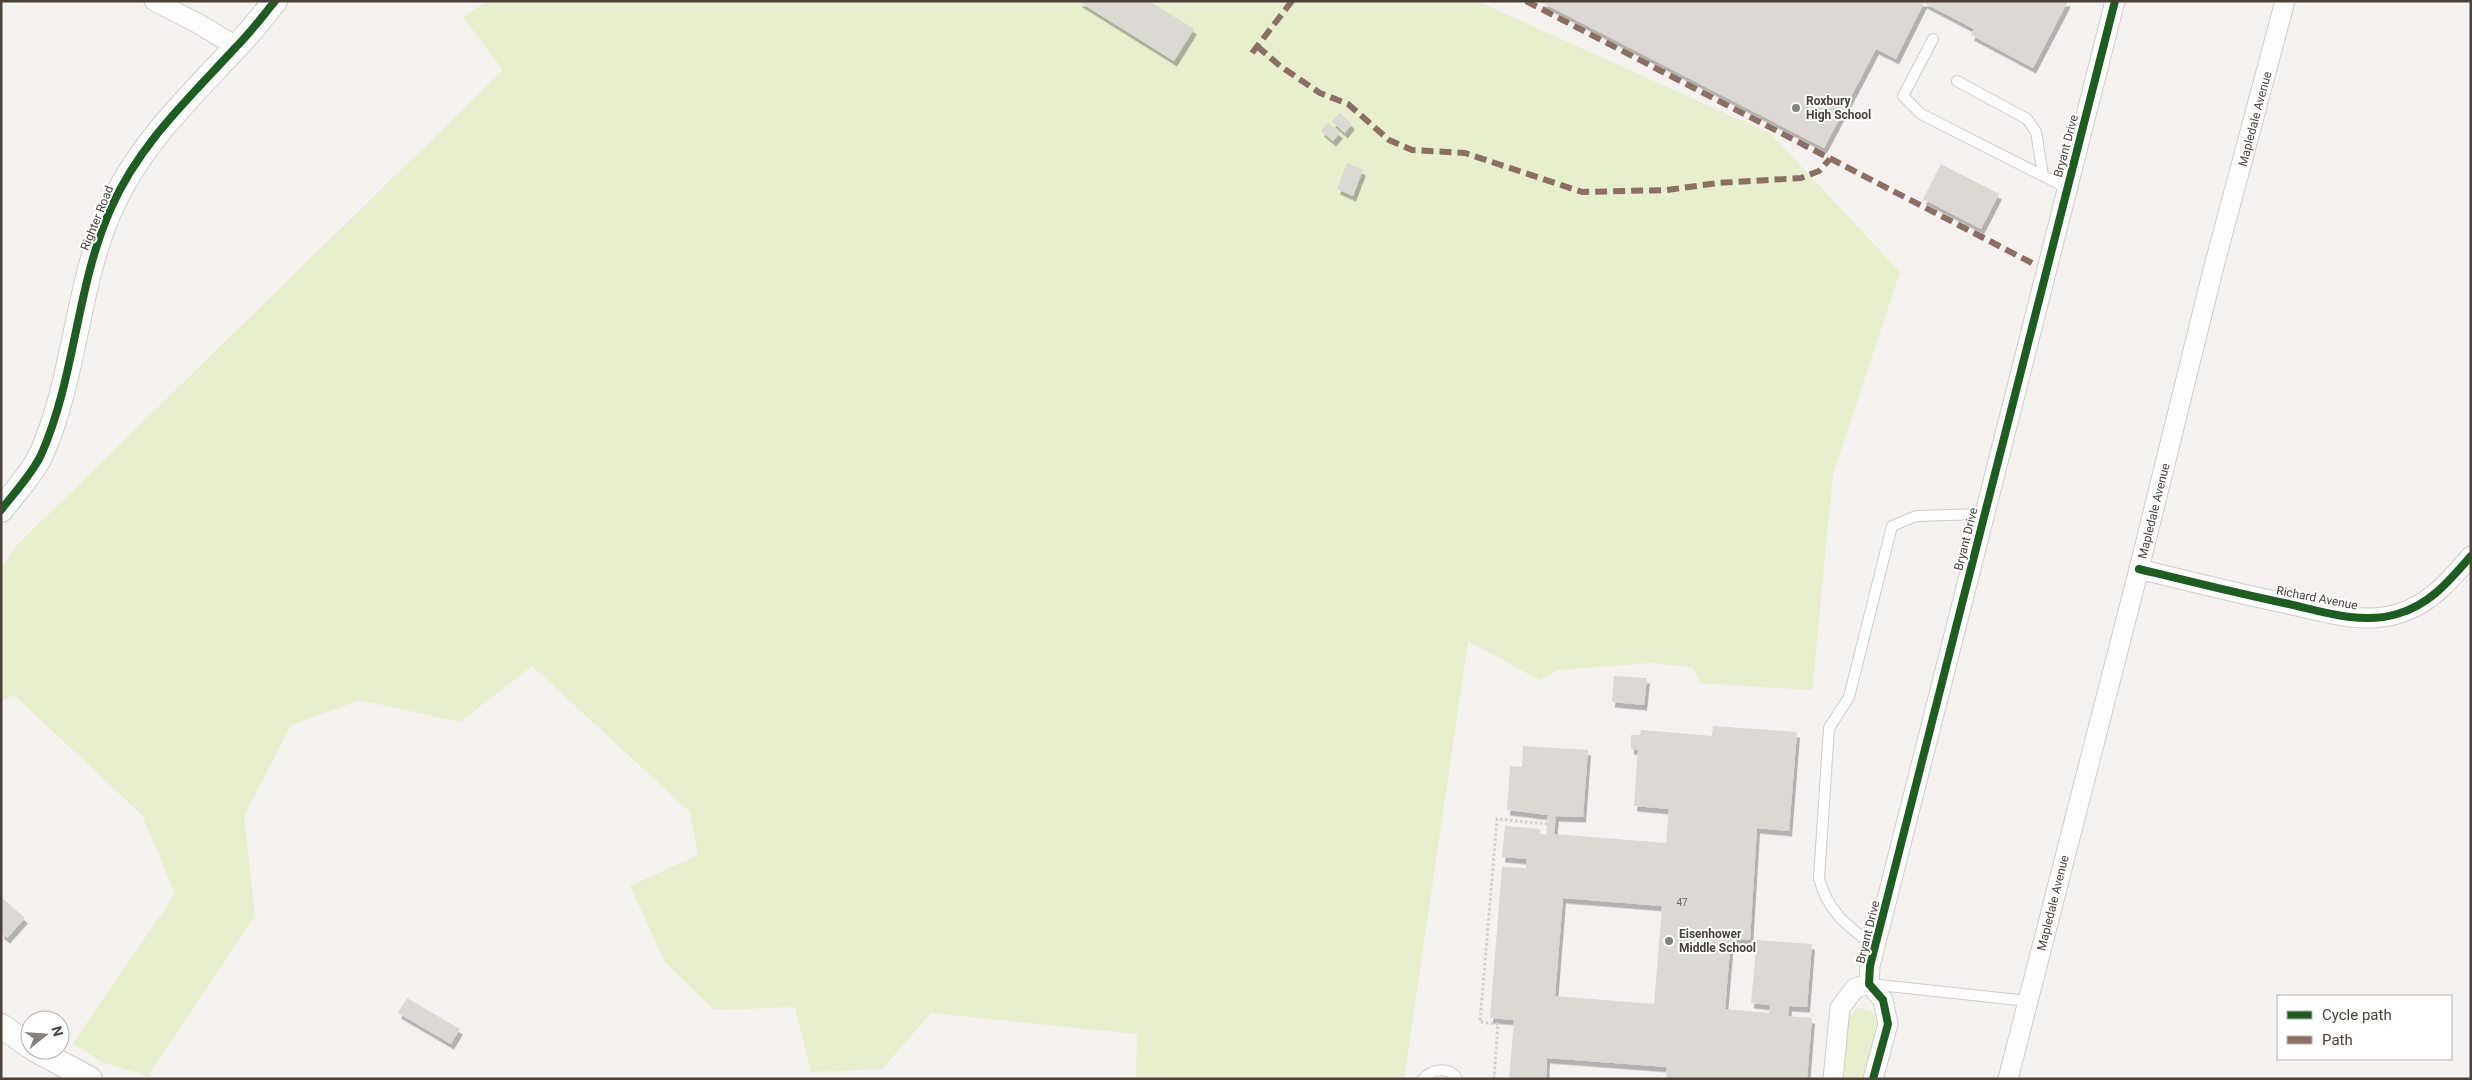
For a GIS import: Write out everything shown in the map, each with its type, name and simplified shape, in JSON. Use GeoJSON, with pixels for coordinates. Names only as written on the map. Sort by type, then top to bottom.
{"type":"FeatureCollection","features":[{"type":"Feature","properties":{"kind":"street"},"geometry":{"type":"LineString","coordinates":[[154,1],[199,24],[237,47]]}},
{"type":"Feature","properties":{"kind":"street","name":"Righter Road"},"geometry":{"type":"LineString","coordinates":[[1,510],[40,456],[56,416],[96,246],[112,206],[135,163],[162,127],[201,83],[237,47],[275,1]]}},
{"type":"Feature","properties":{"kind":"street","name":"Bryant Drive"},"geometry":{"type":"LineString","coordinates":[[1870,984],[1870,966],[2115,1]]}},
{"type":"Feature","properties":{"kind":"street","name":"Mapledale Avenue"},"geometry":{"type":"LineString","coordinates":[[2008,1079],[2139,569],[2213,270],[2285,1]]}},
{"type":"Feature","properties":{"kind":"street","name":"Richard Avenue"},"geometry":{"type":"LineString","coordinates":[[2139,569],[2324,612],[2370,618],[2399,614],[2426,601],[2471,556]]}},
{"type":"Feature","properties":{"kind":"street"},"geometry":{"type":"LineString","coordinates":[[1833,1079],[1840,1008],[1855,988],[1870,984],[1883,1000],[1888,1024],[1872,1079]]}},
{"type":"Feature","properties":{"kind":"street"},"geometry":{"type":"LineString","coordinates":[[1,1026],[20,1039]]}},
{"type":"Feature","properties":{"kind":"street"},"geometry":{"type":"LineString","coordinates":[[55,1060],[90,1079]]}},
{"type":"Feature","properties":{"kind":"lane"},"geometry":{"type":"LineString","coordinates":[[1933,39],[1903,96],[1921,114],[2044,175],[2066,188]]}},
{"type":"Feature","properties":{"kind":"lane"},"geometry":{"type":"LineString","coordinates":[[1957,81],[2027,119],[2036,132],[2044,175]]}},
{"type":"Feature","properties":{"kind":"lane"},"geometry":{"type":"LineString","coordinates":[[1875,948],[1840,919],[1827,901],[1819,878],[1829,728],[1849,697],[1892,526],[1916,516],[1984,514]]}},
{"type":"Feature","properties":{"kind":"lane"},"geometry":{"type":"LineString","coordinates":[[1870,984],[2028,1001]]}},
{"type":"Feature","properties":{"kind":"lane"},"geometry":{"type":"LineString","coordinates":[[1423,1079],[1426,1074],[1435,1070],[1444,1070],[1455,1075],[1457,1079]]}},
{"type":"Feature","properties":{"kind":"path"},"geometry":{"type":"LineString","coordinates":[[1494,1079],[1498,1024],[1480,1022],[1497,819],[1547,824]]}},
{"type":"Feature","properties":{"kind":"green space"},"geometry":{"type":"Polygon","coordinates":[[[488,1],[1477,1],[1771,134],[1900,272],[1833,474],[1812,690],[1700,683],[1692,667],[1650,663],[1557,670],[1539,680],[1468,641],[1404,1079],[1136,1079],[1137,1034],[931,1013],[882,1069],[811,1072],[795,1007],[714,1010],[665,962],[630,886],[698,855],[690,812],[532,666],[460,722],[360,700],[291,725],[244,816],[255,916],[148,1076],[101,1062],[73,1043],[175,894],[142,815],[14,695],[1,701],[1,569],[18,544],[503,70],[463,17],[488,1]]]}},
{"type":"Feature","properties":{"kind":"green space"},"geometry":{"type":"Polygon","coordinates":[[[1860,1008],[1871,1011],[1877,1020],[1877,1027],[1863,1079],[1844,1079],[1848,1019],[1856,1009],[1860,1008]]]}},
{"type":"Feature","properties":{"kind":"building"},"geometry":{"type":"Polygon","coordinates":[[[1078,1],[1149,1],[1194,29],[1174,61],[1078,1]]]}},
{"type":"Feature","properties":{"kind":"building","name":"Roxbury High School"},"geometry":{"type":"Polygon","coordinates":[[[1539,1],[2068,1],[2033,68],[1971,35],[1974,29],[1924,3],[1896,59],[1876,49],[1824,148],[1539,1]]]}},
{"type":"Feature","properties":{"kind":"building"},"geometry":{"type":"Polygon","coordinates":[[[1340,113],[1352,124],[1345,133],[1332,122],[1340,113]]]}},
{"type":"Feature","properties":{"kind":"building"},"geometry":{"type":"Polygon","coordinates":[[[1328,123],[1340,133],[1333,141],[1321,131],[1328,123]]]}},
{"type":"Feature","properties":{"kind":"building"},"geometry":{"type":"Polygon","coordinates":[[[1347,163],[1363,170],[1353,196],[1337,189],[1347,163]]]}},
{"type":"Feature","properties":{"kind":"building"},"geometry":{"type":"Polygon","coordinates":[[[1941,164],[1999,194],[1981,229],[1923,199],[1941,164]]]}},
{"type":"Feature","properties":{"kind":"building"},"geometry":{"type":"Polygon","coordinates":[[[1614,676],[1647,678],[1644,705],[1612,702],[1614,676]]]}},
{"type":"Feature","properties":{"kind":"building","name":"Eisenhower Middle School"},"geometry":{"type":"Polygon","coordinates":[[[1713,726],[1797,732],[1789,831],[1757,828],[1750,940],[1731,938],[1725,1009],[1769,1013],[1770,1005],[1751,1003],[1757,940],[1812,944],[1807,1007],[1789,1006],[1788,1016],[1812,1018],[1807,1079],[1689,1079],[1688,1075],[1688,1079],[1666,1079],[1667,1067],[1547,1058],[1546,1079],[1509,1079],[1514,1020],[1490,1018],[1502,867],[1526,868],[1527,859],[1502,857],[1505,826],[1540,829],[1540,834],[1546,835],[1548,815],[1507,810],[1510,766],[1522,767],[1523,746],[1588,750],[1583,817],[1556,816],[1554,834],[1666,843],[1669,809],[1634,806],[1638,750],[1631,749],[1631,735],[1640,735],[1641,730],[1712,736],[1713,726]],[[1563,898],[1555,996],[1654,1004],[1662,906],[1563,898]]]}},
{"type":"Feature","properties":{"kind":"building"},"geometry":{"type":"Polygon","coordinates":[[[1,897],[25,918],[7,938],[1,933],[1,897]]]}},
{"type":"Feature","properties":{"kind":"building"},"geometry":{"type":"Polygon","coordinates":[[[407,998],[460,1029],[451,1044],[398,1013],[407,998]]]}},
{"type":"Feature","properties":{"kind":"marked path"},"geometry":{"type":"LineString","coordinates":[[1252,53],[1292,1]]}},
{"type":"Feature","properties":{"kind":"marked path"},"geometry":{"type":"LineString","coordinates":[[1526,1],[2032,263]]}},
{"type":"Feature","properties":{"kind":"marked path"},"geometry":{"type":"LineString","coordinates":[[1257,46],[1280,66],[1320,93],[1348,104],[1389,140],[1412,150],[1465,153],[1582,192],[1667,190],[1718,183],[1801,178],[1819,171],[1830,159]]}},
{"type":"Feature","properties":{"kind":"cycle path"},"geometry":{"type":"LineString","coordinates":[[1,510],[37,462],[53,425],[62,394],[90,268],[99,238],[123,185],[136,163],[167,122],[246,36],[275,1]]}},
{"type":"Feature","properties":{"kind":"cycle path"},"geometry":{"type":"LineString","coordinates":[[1873,1079],[1888,1024],[1883,1000],[1869,984],[1870,966],[2115,1]]}},
{"type":"Feature","properties":{"kind":"cycle path"},"geometry":{"type":"LineString","coordinates":[[2139,569],[2340,616],[2369,618],[2397,614],[2420,605],[2438,591],[2471,556]]}},
{"type":"Feature","properties":{"kind":"place","name":"Roxbury High School"},"geometry":{"type":"Point","coordinates":[1796,108]}},
{"type":"Feature","properties":{"kind":"place","name":"Eisenhower Middle School"},"geometry":{"type":"Point","coordinates":[1669,941]}}]}
